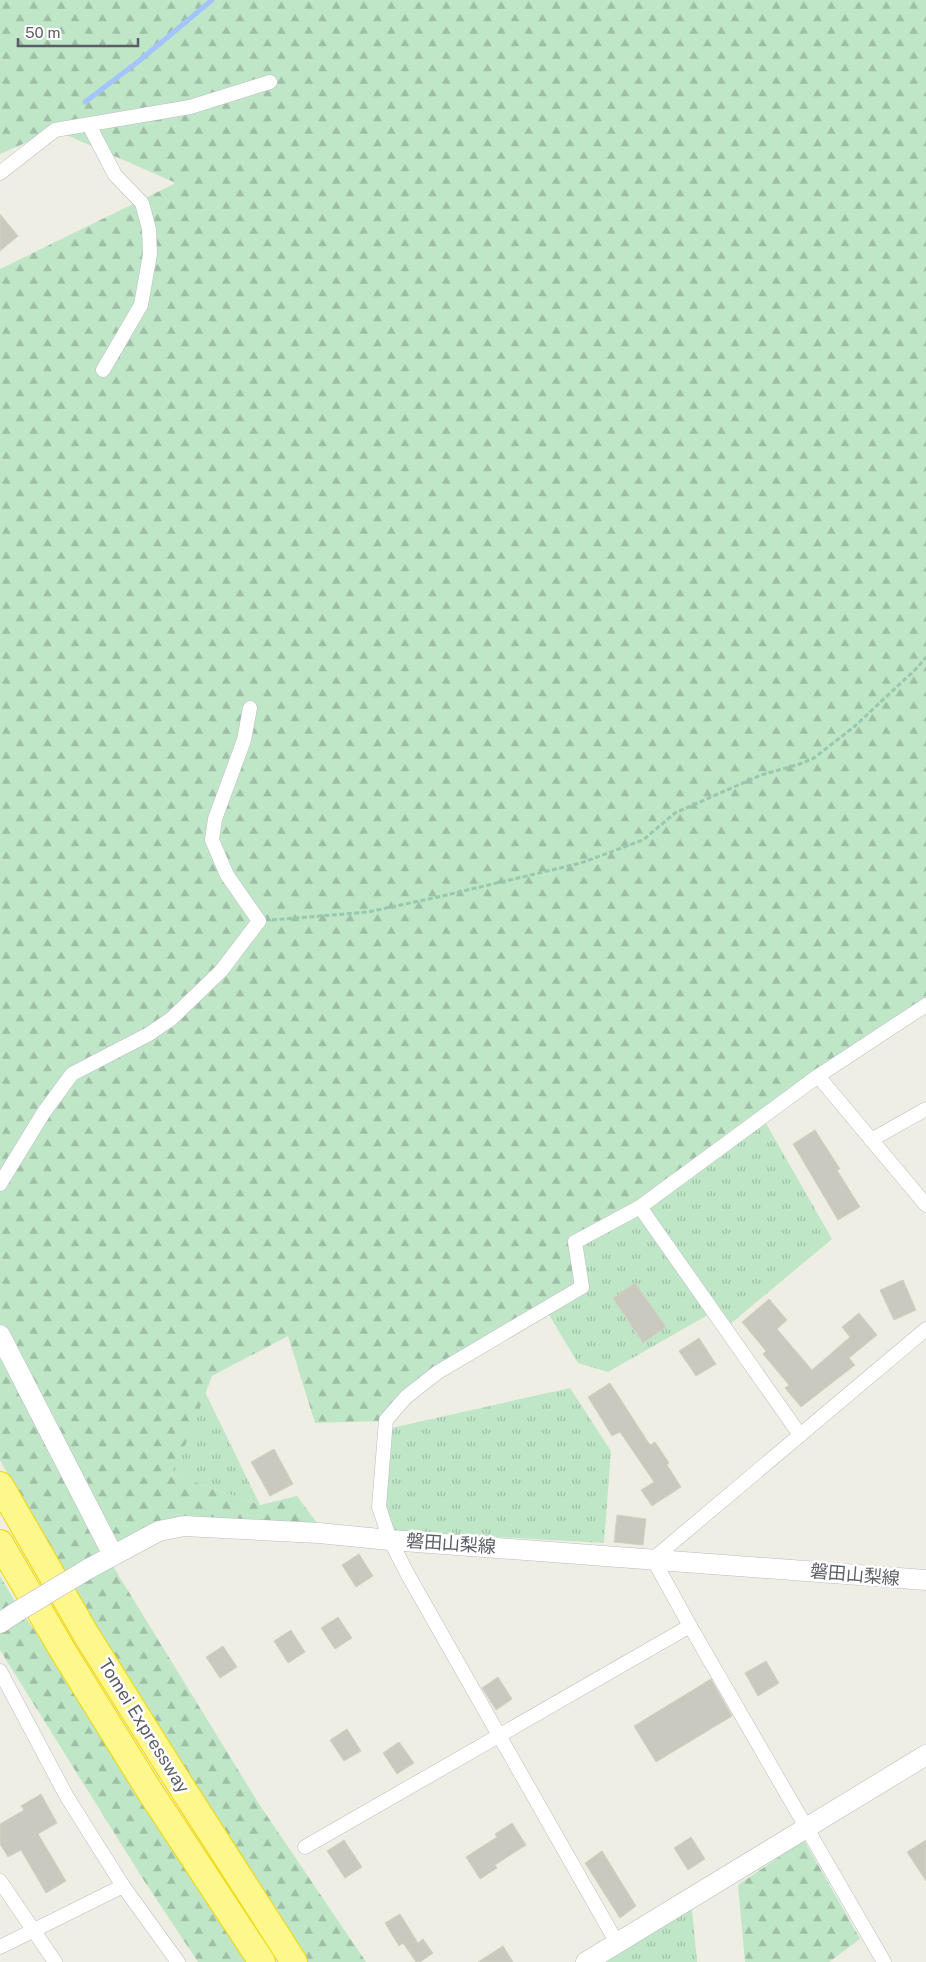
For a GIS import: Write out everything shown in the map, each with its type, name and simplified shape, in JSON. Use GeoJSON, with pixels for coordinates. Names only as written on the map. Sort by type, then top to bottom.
{"type":"FeatureCollection","features":[{"type":"Feature","properties":{"kind":"highway","name":"Tomei Expressway"},"geometry":{"type":"LineString","coordinates":[[0,1485],[87,1636],[294,1962]]}},
{"type":"Feature","properties":{"kind":"highway","name":"Tomei Expressway"},"geometry":{"type":"LineString","coordinates":[[0,1543],[144,1782],[262,1962]]}},
{"type":"Feature","properties":{"kind":"main road"},"geometry":{"type":"LineString","coordinates":[[0,1335],[113,1555]]}},
{"type":"Feature","properties":{"kind":"main road","name":"磐田山梨線"},"geometry":{"type":"LineString","coordinates":[[8,1618],[113,1555],[159,1532],[184,1526],[319,1533],[654,1559],[922,1576]]}},
{"type":"Feature","properties":{"kind":"main road"},"geometry":{"type":"LineString","coordinates":[[586,1962],[926,1755]]}},
{"type":"Feature","properties":{"kind":"street"},"geometry":{"type":"LineString","coordinates":[[0,173],[55,130],[190,107],[270,82]]}},
{"type":"Feature","properties":{"kind":"street"},"geometry":{"type":"LineString","coordinates":[[89,125],[115,175],[142,203],[149,229],[150,254],[141,306],[103,370]]}},
{"type":"Feature","properties":{"kind":"street"},"geometry":{"type":"LineString","coordinates":[[0,1184],[44,1112],[72,1074],[149,1034],[170,1019],[221,971],[259,921],[227,875],[212,840],[216,818],[244,740],[250,708]]}},
{"type":"Feature","properties":{"kind":"street"},"geometry":{"type":"LineString","coordinates":[[617,1943],[390,1540],[379,1507],[386,1420],[406,1397],[438,1372],[582,1287],[575,1242],[640,1207],[818,1076],[926,1006]]}},
{"type":"Feature","properties":{"kind":"street"},"geometry":{"type":"LineString","coordinates":[[818,1076],[926,1205]]}},
{"type":"Feature","properties":{"kind":"street"},"geometry":{"type":"LineString","coordinates":[[871,1140],[926,1109]]}},
{"type":"Feature","properties":{"kind":"street"},"geometry":{"type":"LineString","coordinates":[[640,1207],[800,1435]]}},
{"type":"Feature","properties":{"kind":"street"},"geometry":{"type":"LineString","coordinates":[[884,1962],[690,1626],[654,1559],[926,1330]]}},
{"type":"Feature","properties":{"kind":"street"},"geometry":{"type":"LineString","coordinates":[[305,1847],[690,1626]]}},
{"type":"Feature","properties":{"kind":"street"},"geometry":{"type":"LineString","coordinates":[[0,1671],[67,1797],[123,1886],[178,1962]]}},
{"type":"Feature","properties":{"kind":"street"},"geometry":{"type":"LineString","coordinates":[[0,1881],[55,1962]]}},
{"type":"Feature","properties":{"kind":"street"},"geometry":{"type":"LineString","coordinates":[[0,1947],[123,1886]]}},
{"type":"Feature","properties":{"kind":"path"},"geometry":{"type":"LineString","coordinates":[[259,921],[368,912],[581,863],[643,840],[675,813],[761,775],[814,758],[854,726],[918,667],[926,657]]}},
{"type":"Feature","properties":{"kind":"green space"},"geometry":{"type":"Polygon","coordinates":[[[0,0],[926,0],[926,1005],[640,1207],[576,1241],[582,1287],[462,1357],[380,1421],[315,1423],[288,1336],[212,1376],[188,1439],[171,1474],[260,1505],[297,1496],[320,1527],[188,1526],[103,1550],[259,1804],[366,1962],[307,1962],[243,1869],[47,1545],[0,1460],[0,269],[176,183],[55,130],[0,154],[0,0]]]}},
{"type":"Feature","properties":{"kind":"green space"},"geometry":{"type":"Polygon","coordinates":[[[763,1118],[832,1239],[729,1325],[713,1312],[608,1372],[578,1363],[549,1315],[588,1292],[581,1239],[763,1118]]]}},
{"type":"Feature","properties":{"kind":"green space"},"geometry":{"type":"Polygon","coordinates":[[[570,1388],[611,1451],[604,1543],[392,1531],[379,1503],[391,1428],[570,1388]]]}},
{"type":"Feature","properties":{"kind":"green space"},"geometry":{"type":"Polygon","coordinates":[[[205,1392],[260,1505],[171,1474],[205,1392]]]}},
{"type":"Feature","properties":{"kind":"green space"},"geometry":{"type":"Polygon","coordinates":[[[0,1576],[253,1962],[198,1962],[143,1879],[0,1650],[0,1576]]]}},
{"type":"Feature","properties":{"kind":"green space"},"geometry":{"type":"Polygon","coordinates":[[[804,1840],[860,1939],[829,1962],[745,1962],[738,1885],[804,1840]]]}},
{"type":"Feature","properties":{"kind":"green space"},"geometry":{"type":"Polygon","coordinates":[[[691,1898],[697,1962],[591,1962],[691,1898]]]}},
{"type":"Feature","properties":{"kind":"building"},"geometry":{"type":"Polygon","coordinates":[[[0,214],[18,236],[0,251],[0,214]]]}},
{"type":"Feature","properties":{"kind":"building"},"geometry":{"type":"Polygon","coordinates":[[[815,1130],[840,1169],[837,1170],[860,1207],[838,1220],[793,1144],[815,1130]]]}},
{"type":"Feature","properties":{"kind":"building"},"geometry":{"type":"Polygon","coordinates":[[[903,1280],[916,1310],[894,1320],[880,1290],[903,1280]]]}},
{"type":"Feature","properties":{"kind":"building"},"geometry":{"type":"Polygon","coordinates":[[[635,1283],[666,1327],[643,1343],[613,1298],[635,1283]]]}},
{"type":"Feature","properties":{"kind":"building"},"geometry":{"type":"Polygon","coordinates":[[[769,1299],[787,1320],[777,1329],[812,1370],[850,1337],[842,1327],[859,1313],[877,1335],[849,1358],[855,1365],[801,1407],[785,1388],[789,1385],[763,1354],[766,1351],[742,1322],[769,1299]]]}},
{"type":"Feature","properties":{"kind":"building"},"geometry":{"type":"Polygon","coordinates":[[[699,1338],[716,1364],[696,1376],[679,1351],[699,1338]]]}},
{"type":"Feature","properties":{"kind":"building"},"geometry":{"type":"Polygon","coordinates":[[[610,1383],[650,1445],[655,1442],[669,1463],[667,1465],[681,1487],[652,1506],[641,1490],[654,1482],[620,1432],[612,1436],[588,1397],[610,1383]]]}},
{"type":"Feature","properties":{"kind":"building"},"geometry":{"type":"Polygon","coordinates":[[[274,1449],[293,1484],[270,1496],[251,1462],[274,1449]]]}},
{"type":"Feature","properties":{"kind":"building"},"geometry":{"type":"Polygon","coordinates":[[[617,1515],[646,1519],[643,1545],[614,1542],[617,1515]]]}},
{"type":"Feature","properties":{"kind":"building"},"geometry":{"type":"Polygon","coordinates":[[[359,1554],[373,1576],[356,1587],[342,1565],[359,1554]]]}},
{"type":"Feature","properties":{"kind":"building"},"geometry":{"type":"Polygon","coordinates":[[[338,1617],[352,1638],[335,1649],[321,1628],[338,1617]]]}},
{"type":"Feature","properties":{"kind":"building"},"geometry":{"type":"Polygon","coordinates":[[[291,1630],[305,1652],[288,1663],[274,1641],[291,1630]]]}},
{"type":"Feature","properties":{"kind":"building"},"geometry":{"type":"Polygon","coordinates":[[[223,1646],[237,1667],[220,1678],[206,1657],[223,1646]]]}},
{"type":"Feature","properties":{"kind":"building"},"geometry":{"type":"Polygon","coordinates":[[[766,1661],[779,1683],[758,1696],[745,1673],[766,1661]]]}},
{"type":"Feature","properties":{"kind":"building"},"geometry":{"type":"Polygon","coordinates":[[[498,1677],[512,1699],[496,1710],[482,1688],[498,1677]]]}},
{"type":"Feature","properties":{"kind":"building"},"geometry":{"type":"Polygon","coordinates":[[[711,1679],[732,1716],[656,1762],[634,1726],[711,1679]]]}},
{"type":"Feature","properties":{"kind":"building"},"geometry":{"type":"Polygon","coordinates":[[[347,1729],[361,1751],[344,1761],[330,1740],[347,1729]]]}},
{"type":"Feature","properties":{"kind":"building"},"geometry":{"type":"Polygon","coordinates":[[[399,1742],[414,1763],[397,1774],[383,1753],[399,1742]]]}},
{"type":"Feature","properties":{"kind":"building"},"geometry":{"type":"Polygon","coordinates":[[[41,1794],[57,1823],[38,1834],[66,1881],[46,1893],[21,1850],[8,1857],[0,1844],[0,1824],[24,1810],[21,1806],[41,1794]]]}},
{"type":"Feature","properties":{"kind":"building"},"geometry":{"type":"Polygon","coordinates":[[[512,1823],[526,1845],[495,1865],[497,1868],[480,1879],[466,1857],[497,1837],[495,1834],[512,1823]]]}},
{"type":"Feature","properties":{"kind":"building"},"geometry":{"type":"Polygon","coordinates":[[[691,1837],[705,1859],[688,1870],[674,1848],[691,1837]]]}},
{"type":"Feature","properties":{"kind":"building"},"geometry":{"type":"Polygon","coordinates":[[[344,1840],[362,1867],[345,1878],[327,1851],[344,1840]]]}},
{"type":"Feature","properties":{"kind":"building"},"geometry":{"type":"Polygon","coordinates":[[[926,1840],[926,1881],[907,1852],[926,1840]]]}},
{"type":"Feature","properties":{"kind":"building"},"geometry":{"type":"Polygon","coordinates":[[[602,1851],[636,1906],[620,1918],[585,1863],[602,1851]]]}},
{"type":"Feature","properties":{"kind":"building"},"geometry":{"type":"Polygon","coordinates":[[[400,1914],[418,1943],[423,1939],[433,1953],[420,1962],[416,1962],[403,1943],[399,1946],[385,1923],[400,1914]]]}},
{"type":"Feature","properties":{"kind":"building"},"geometry":{"type":"Polygon","coordinates":[[[503,1946],[513,1962],[478,1962],[503,1946]]]}},
{"type":"Feature","properties":{"kind":"waterway"},"geometry":{"type":"LineString","coordinates":[[85,102],[139,61],[212,0]]}}]}
